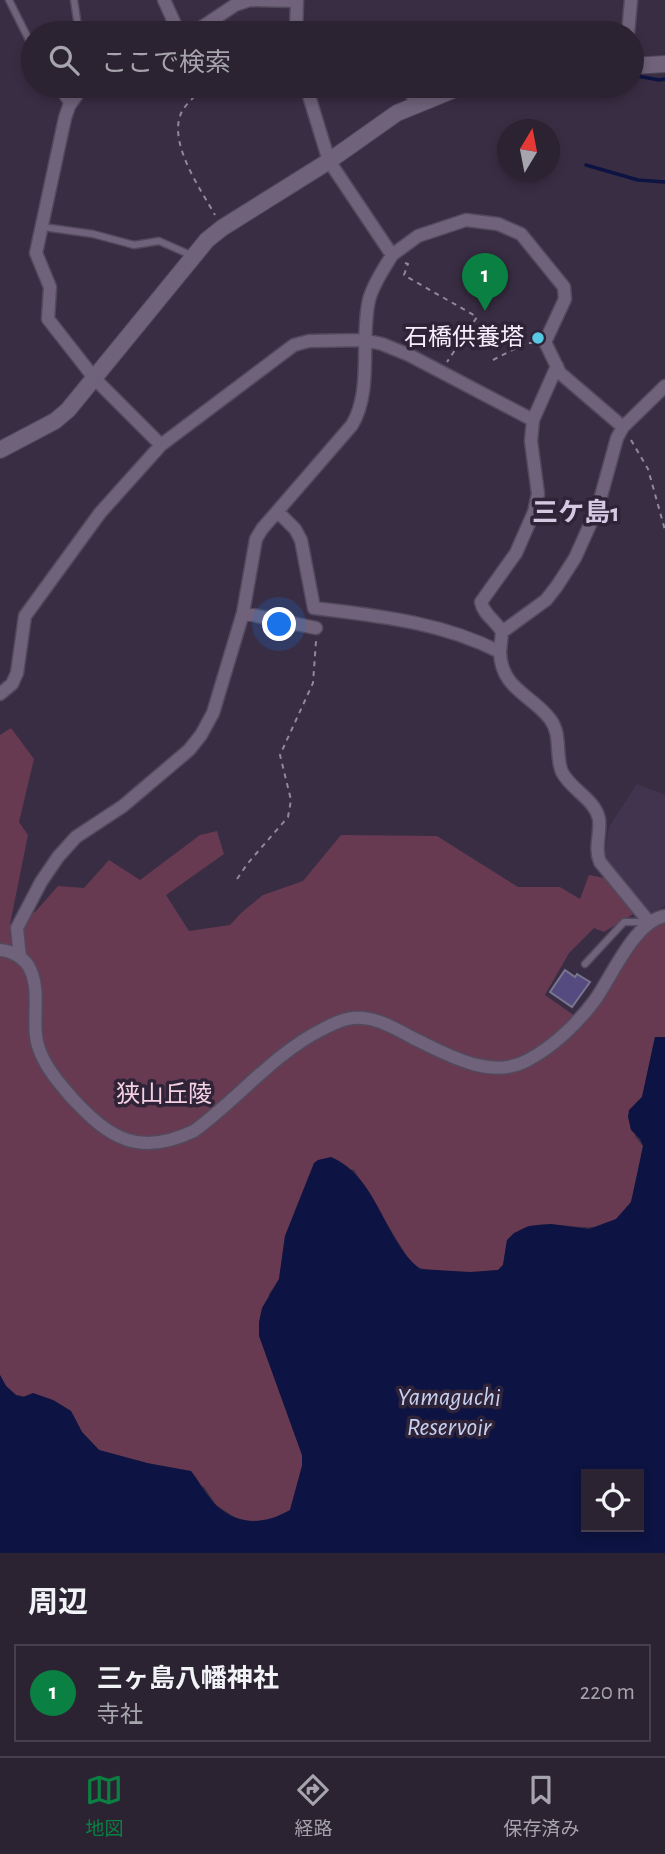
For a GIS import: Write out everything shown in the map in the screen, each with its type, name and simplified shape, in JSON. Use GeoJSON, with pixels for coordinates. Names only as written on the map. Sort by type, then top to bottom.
{"type":"FeatureCollection","features":[{"type":"Feature","properties":{"kind":"street"},"geometry":{"type":"LineString","coordinates":[[164,0],[174,21]]}},
{"type":"Feature","properties":{"kind":"street"},"geometry":{"type":"LineString","coordinates":[[210,21],[235,5],[250,0],[297,1],[296,21]]}},
{"type":"Feature","properties":{"kind":"street"},"geometry":{"type":"LineString","coordinates":[[629,21],[631,0]]}},
{"type":"Feature","properties":{"kind":"street"},"geometry":{"type":"LineString","coordinates":[[644,65],[665,64]]}},
{"type":"Feature","properties":{"kind":"street"},"geometry":{"type":"LineString","coordinates":[[75,98],[69,106],[36,253],[50,287],[48,320],[95,379],[161,445]]}},
{"type":"Feature","properties":{"kind":"street"},"geometry":{"type":"LineString","coordinates":[[310,98],[329,161],[391,255]]}},
{"type":"Feature","properties":{"kind":"street"},"geometry":{"type":"LineString","coordinates":[[413,98],[416,105]]}},
{"type":"Feature","properties":{"kind":"street"},"geometry":{"type":"LineString","coordinates":[[0,450],[55,421],[68,410],[193,256],[222,228],[329,161],[397,113],[433,98]]}},
{"type":"Feature","properties":{"kind":"street"},"geometry":{"type":"LineString","coordinates":[[20,957],[17,928],[41,882],[58,858],[76,837],[123,806],[189,750],[201,735],[216,703],[243,613],[261,530],[358,416],[363,397],[364,340],[373,290],[391,255],[418,236],[466,220],[498,224],[521,234],[564,287],[565,299],[545,342],[560,373],[623,427]]}},
{"type":"Feature","properties":{"kind":"street"},"geometry":{"type":"LineString","coordinates":[[0,694],[12,684],[17,673],[25,616],[100,513],[161,445],[295,345],[309,341],[364,340],[409,355],[533,420]]}},
{"type":"Feature","properties":{"kind":"street"},"geometry":{"type":"LineString","coordinates":[[557,366],[533,420],[531,441],[538,494],[534,512],[516,553],[481,602],[484,611],[502,632],[500,666],[511,684],[551,720],[555,728],[561,770],[597,814],[597,855],[600,862],[649,922]]}},
{"type":"Feature","properties":{"kind":"street"},"geometry":{"type":"LineString","coordinates":[[502,632],[545,600],[571,565],[597,507],[623,427],[665,386]]}},
{"type":"Feature","properties":{"kind":"street"},"geometry":{"type":"LineString","coordinates":[[278,512],[295,529],[300,540],[314,608],[429,624],[500,652]]}},
{"type":"Feature","properties":{"kind":"street"},"geometry":{"type":"LineString","coordinates":[[243,613],[316,628]]}},
{"type":"Feature","properties":{"kind":"street"},"geometry":{"type":"LineString","coordinates":[[0,950],[20,957],[30,969],[35,994],[38,1047],[47,1067],[63,1087],[102,1128],[117,1138],[133,1142],[161,1142],[177,1139],[194,1131],[288,1049],[311,1035],[353,1018],[370,1019],[390,1025],[474,1065],[513,1067],[529,1060],[580,1017],[595,1000],[649,922],[665,916]]}},
{"type":"Feature","properties":{"kind":"lane"},"geometry":{"type":"LineString","coordinates":[[9,0],[21,24]]}},
{"type":"Feature","properties":{"kind":"lane"},"geometry":{"type":"LineString","coordinates":[[74,0],[77,21]]}},
{"type":"Feature","properties":{"kind":"lane"},"geometry":{"type":"LineString","coordinates":[[63,98],[69,106]]}},
{"type":"Feature","properties":{"kind":"lane"},"geometry":{"type":"LineString","coordinates":[[41,226],[93,234],[134,245],[159,241],[193,256]]}},
{"type":"Feature","properties":{"kind":"lane"},"geometry":{"type":"LineString","coordinates":[[585,964],[624,922],[649,922]]}},
{"type":"Feature","properties":{"kind":"path"},"geometry":{"type":"LineString","coordinates":[[192,98],[180,114],[178,125],[181,145],[186,163],[222,228]]}},
{"type":"Feature","properties":{"kind":"path"},"geometry":{"type":"LineString","coordinates":[[391,255],[408,264],[404,275],[477,317],[440,371]]}},
{"type":"Feature","properties":{"kind":"path"},"geometry":{"type":"LineString","coordinates":[[493,360],[526,343],[545,342]]}},
{"type":"Feature","properties":{"kind":"path"},"geometry":{"type":"LineString","coordinates":[[623,427],[648,469],[665,530]]}},
{"type":"Feature","properties":{"kind":"path"},"geometry":{"type":"LineString","coordinates":[[237,880],[248,863],[288,817],[291,800],[280,755],[313,683],[317,652],[316,628]]}},
{"type":"Feature","properties":{"kind":"shaded area"},"geometry":{"type":"Polygon","coordinates":[[[637,784],[665,795],[665,906],[646,916],[604,858],[609,827],[637,784]]]}},
{"type":"Feature","properties":{"kind":"green space","name":"狭山丘陵"},"geometry":{"type":"Polygon","coordinates":[[[11,728],[34,759],[19,822],[28,835],[10,924],[35,912],[58,886],[84,888],[109,860],[140,880],[200,835],[217,831],[224,854],[166,895],[189,931],[230,925],[263,895],[303,881],[341,835],[437,836],[518,887],[560,887],[580,899],[589,875],[610,879],[635,913],[604,932],[594,928],[569,953],[545,995],[575,1016],[641,936],[655,927],[655,914],[665,911],[665,1037],[655,1037],[642,1097],[635,1104],[635,1136],[643,1146],[636,1186],[623,1214],[613,1222],[587,1227],[544,1224],[530,1226],[507,1240],[503,1265],[498,1270],[453,1273],[429,1270],[411,1263],[354,1170],[314,1164],[285,1236],[279,1279],[269,1294],[266,1354],[302,1455],[302,1466],[290,1510],[270,1520],[249,1522],[236,1518],[216,1505],[204,1487],[147,1463],[99,1450],[82,1432],[71,1411],[53,1400],[16,1395],[6,1386],[0,1375],[0,735],[11,728]]]}},
{"type":"Feature","properties":{"kind":"water","name":"Yamaguchi Reservoir"},"geometry":{"type":"Polygon","coordinates":[[[655,1037],[665,1037],[665,1553],[0,1553],[0,1375],[6,1386],[16,1395],[23,1397],[33,1393],[53,1400],[71,1411],[82,1432],[99,1450],[191,1471],[214,1503],[235,1517],[253,1521],[281,1515],[290,1510],[302,1466],[302,1455],[259,1336],[259,1322],[262,1308],[279,1279],[285,1236],[314,1163],[331,1157],[347,1166],[360,1179],[397,1242],[420,1269],[470,1272],[498,1270],[503,1265],[507,1240],[514,1233],[529,1226],[551,1224],[589,1229],[616,1219],[631,1202],[643,1146],[631,1130],[629,1110],[642,1097],[655,1037]]]}},
{"type":"Feature","properties":{"kind":"building"},"geometry":{"type":"Polygon","coordinates":[[[565,970],[590,982],[572,1007],[550,992],[565,970]]]}},
{"type":"Feature","properties":{"kind":"waterway"},"geometry":{"type":"LineString","coordinates":[[644,77],[665,79]]}},
{"type":"Feature","properties":{"kind":"waterway"},"geometry":{"type":"LineString","coordinates":[[586,165],[638,180],[665,182]]}},
{"type":"Feature","properties":{"kind":"place","name":"三ヶ島八幡神社"},"geometry":{"type":"Point","coordinates":[485,311]}},
{"type":"Feature","properties":{"kind":"place","name":"石橋供養塔"},"geometry":{"type":"Point","coordinates":[538,338]}},
{"type":"Feature","properties":{"kind":"district","name":"三ケ島1"},"geometry":{"type":"Point","coordinates":[576,513]}}]}
